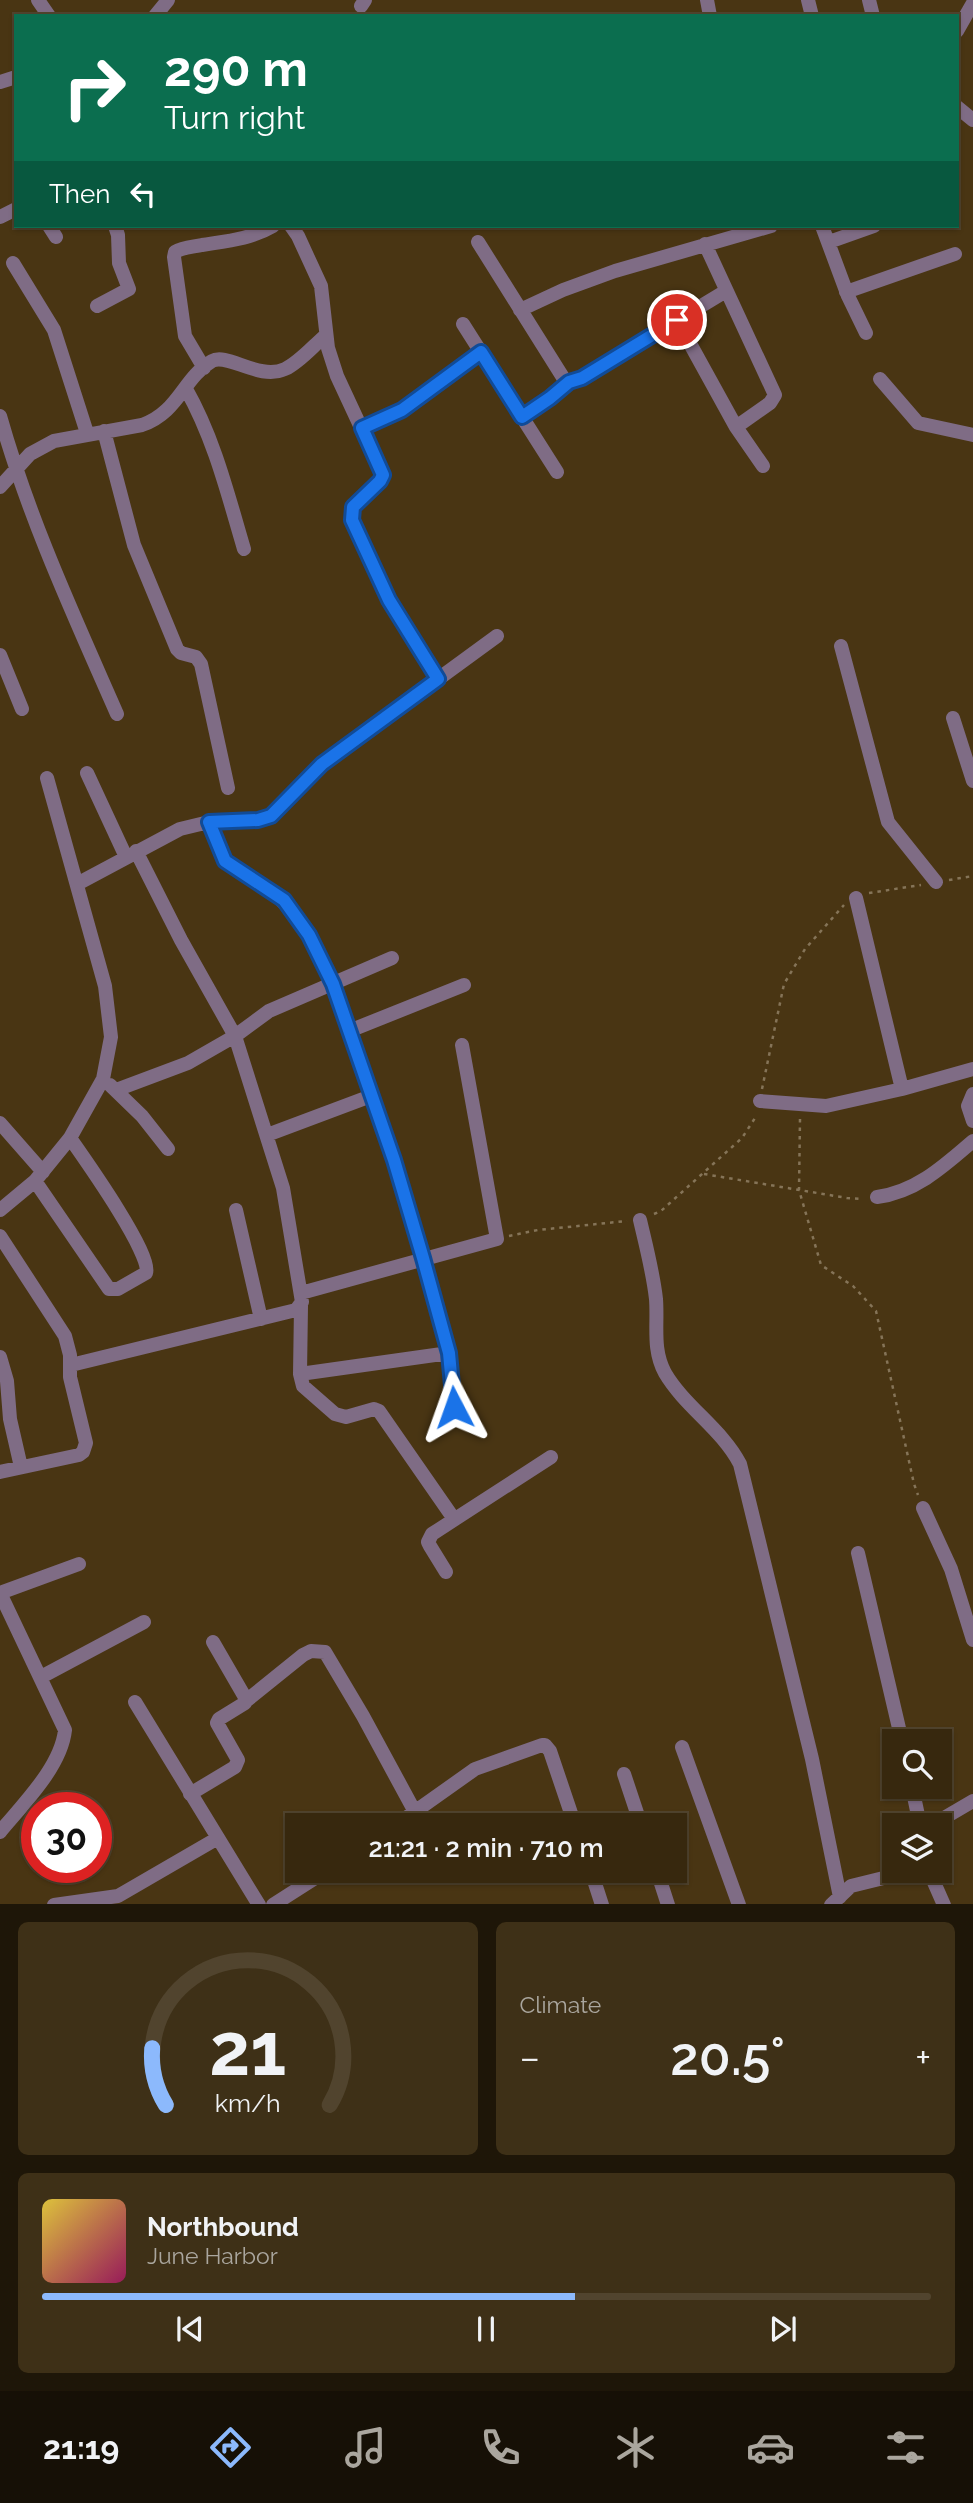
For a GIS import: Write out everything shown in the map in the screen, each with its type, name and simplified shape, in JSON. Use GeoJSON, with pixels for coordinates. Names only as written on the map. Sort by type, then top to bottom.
{"type":"FeatureCollection","features":[{"type":"Feature","properties":{"kind":"street"},"geometry":{"type":"LineString","coordinates":[[157,14],[169,0]]}},
{"type":"Feature","properties":{"kind":"street"},"geometry":{"type":"LineString","coordinates":[[959,28],[973,3]]}},
{"type":"Feature","properties":{"kind":"street"},"geometry":{"type":"LineString","coordinates":[[959,109],[973,120]]}},
{"type":"Feature","properties":{"kind":"street"},"geometry":{"type":"LineString","coordinates":[[97,306],[129,289],[119,262],[119,241],[116,228]]}},
{"type":"Feature","properties":{"kind":"street"},"geometry":{"type":"LineString","coordinates":[[204,368],[185,335],[175,252],[251,236],[269,228]]}},
{"type":"Feature","properties":{"kind":"street"},"geometry":{"type":"LineString","coordinates":[[292,228],[321,286],[326,335],[337,376],[383,475],[353,507],[352,520],[389,600],[438,679]]}},
{"type":"Feature","properties":{"kind":"street"},"geometry":{"type":"LineString","coordinates":[[520,310],[563,290],[615,271],[764,228]]}},
{"type":"Feature","properties":{"kind":"street"},"geometry":{"type":"LineString","coordinates":[[823,228],[846,292],[866,333]]}},
{"type":"Feature","properties":{"kind":"street"},"geometry":{"type":"LineString","coordinates":[[829,243],[869,228]]}},
{"type":"Feature","properties":{"kind":"street"},"geometry":{"type":"LineString","coordinates":[[478,242],[564,379],[569,382]]}},
{"type":"Feature","properties":{"kind":"street"},"geometry":{"type":"LineString","coordinates":[[705,244],[775,395],[771,403],[736,428]]}},
{"type":"Feature","properties":{"kind":"street"},"geometry":{"type":"LineString","coordinates":[[846,292],[955,254]]}},
{"type":"Feature","properties":{"kind":"street"},"geometry":{"type":"LineString","coordinates":[[13,263],[54,330],[87,433]]}},
{"type":"Feature","properties":{"kind":"street"},"geometry":{"type":"LineString","coordinates":[[522,417],[569,382],[582,378],[726,290]]}},
{"type":"Feature","properties":{"kind":"street"},"geometry":{"type":"LineString","coordinates":[[677,320],[736,428],[763,466]]}},
{"type":"Feature","properties":{"kind":"street"},"geometry":{"type":"LineString","coordinates":[[463,324],[557,472]]}},
{"type":"Feature","properties":{"kind":"street"},"geometry":{"type":"LineString","coordinates":[[0,487],[30,454],[41,447],[61,439],[142,425],[155,420],[166,413],[204,368],[219,359],[264,372],[284,369],[326,335]]}},
{"type":"Feature","properties":{"kind":"street"},"geometry":{"type":"LineString","coordinates":[[362,428],[402,410],[481,352]]}},
{"type":"Feature","properties":{"kind":"street"},"geometry":{"type":"LineString","coordinates":[[880,379],[918,423],[973,435]]}},
{"type":"Feature","properties":{"kind":"street"},"geometry":{"type":"LineString","coordinates":[[186,389],[216,457],[244,549]]}},
{"type":"Feature","properties":{"kind":"street"},"geometry":{"type":"LineString","coordinates":[[0,416],[16,472],[58,580],[117,714]]}},
{"type":"Feature","properties":{"kind":"street"},"geometry":{"type":"LineString","coordinates":[[104,431],[134,545],[177,649],[181,653],[196,657],[201,664],[228,788]]}},
{"type":"Feature","properties":{"kind":"street"},"geometry":{"type":"LineString","coordinates":[[77,884],[180,829],[209,822],[258,820],[271,816],[322,764],[497,636]]}},
{"type":"Feature","properties":{"kind":"street"},"geometry":{"type":"LineString","coordinates":[[841,646],[888,822],[936,882]]}},
{"type":"Feature","properties":{"kind":"street"},"geometry":{"type":"LineString","coordinates":[[0,655],[15,686],[22,709]]}},
{"type":"Feature","properties":{"kind":"street"},"geometry":{"type":"LineString","coordinates":[[953,719],[973,781]]}},
{"type":"Feature","properties":{"kind":"street"},"geometry":{"type":"LineString","coordinates":[[87,773],[234,1036],[267,1135],[289,1218],[301,1299],[300,1374],[303,1386],[335,1414],[346,1416],[374,1409],[379,1411],[454,1519]]}},
{"type":"Feature","properties":{"kind":"street"},"geometry":{"type":"LineString","coordinates":[[0,1210],[39,1177],[70,1139],[103,1079],[109,1055],[110,1020],[105,986],[47,778]]}},
{"type":"Feature","properties":{"kind":"street"},"geometry":{"type":"LineString","coordinates":[[209,822],[225,861],[284,900],[309,935],[333,984],[394,1160],[423,1258],[449,1353],[454,1407]]}},
{"type":"Feature","properties":{"kind":"street"},"geometry":{"type":"LineString","coordinates":[[856,898],[902,1089]]}},
{"type":"Feature","properties":{"kind":"street"},"geometry":{"type":"LineString","coordinates":[[116,1090],[188,1063],[234,1036],[269,1011],[392,958]]}},
{"type":"Feature","properties":{"kind":"street"},"geometry":{"type":"LineString","coordinates":[[349,1031],[464,985]]}},
{"type":"Feature","properties":{"kind":"street"},"geometry":{"type":"LineString","coordinates":[[71,1365],[296,1310],[301,1299],[423,1258],[497,1239],[462,1045]]}},
{"type":"Feature","properties":{"kind":"street"},"geometry":{"type":"LineString","coordinates":[[760,1101],[826,1105],[902,1089],[973,1069]]}},
{"type":"Feature","properties":{"kind":"street"},"geometry":{"type":"LineString","coordinates":[[103,1079],[142,1116],[168,1149]]}},
{"type":"Feature","properties":{"kind":"street"},"geometry":{"type":"LineString","coordinates":[[973,1094],[968,1107],[973,1121]]}},
{"type":"Feature","properties":{"kind":"street"},"geometry":{"type":"LineString","coordinates":[[267,1135],[371,1096]]}},
{"type":"Feature","properties":{"kind":"street"},"geometry":{"type":"LineString","coordinates":[[0,1123],[39,1177],[109,1289],[118,1289],[146,1273],[148,1265],[128,1226],[70,1139]]}},
{"type":"Feature","properties":{"kind":"street"},"geometry":{"type":"LineString","coordinates":[[877,1197],[900,1193],[926,1179],[973,1141]]}},
{"type":"Feature","properties":{"kind":"street"},"geometry":{"type":"LineString","coordinates":[[236,1210],[261,1319]]}},
{"type":"Feature","properties":{"kind":"street"},"geometry":{"type":"LineString","coordinates":[[640,1220],[655,1291],[656,1343],[664,1370],[679,1392],[729,1446],[740,1464],[843,1899]]}},
{"type":"Feature","properties":{"kind":"street"},"geometry":{"type":"LineString","coordinates":[[0,1236],[65,1336],[71,1365],[70,1377],[86,1443],[85,1449],[79,1455],[0,1472]]}},
{"type":"Feature","properties":{"kind":"street"},"geometry":{"type":"LineString","coordinates":[[300,1374],[449,1353]]}},
{"type":"Feature","properties":{"kind":"street"},"geometry":{"type":"LineString","coordinates":[[0,1357],[7,1381],[9,1410],[21,1468]]}},
{"type":"Feature","properties":{"kind":"street"},"geometry":{"type":"LineString","coordinates":[[446,1572],[428,1542],[432,1534],[551,1457]]}},
{"type":"Feature","properties":{"kind":"street"},"geometry":{"type":"LineString","coordinates":[[923,1508],[951,1569],[973,1640]]}},
{"type":"Feature","properties":{"kind":"street"},"geometry":{"type":"LineString","coordinates":[[858,1553],[899,1729]]}},
{"type":"Feature","properties":{"kind":"street"},"geometry":{"type":"LineString","coordinates":[[0,1832],[55,1762],[64,1739],[62,1721],[0,1593],[79,1564]]}},
{"type":"Feature","properties":{"kind":"street"},"geometry":{"type":"LineString","coordinates":[[41,1677],[144,1622]]}},
{"type":"Feature","properties":{"kind":"street"},"geometry":{"type":"LineString","coordinates":[[212,1643],[246,1701]]}},
{"type":"Feature","properties":{"kind":"street"},"geometry":{"type":"LineString","coordinates":[[190,1794],[235,1767],[237,1758],[217,1721],[311,1651],[325,1653],[415,1812],[475,1769],[545,1745],[550,1751],[571,1813]]}},
{"type":"Feature","properties":{"kind":"street"},"geometry":{"type":"LineString","coordinates":[[135,1702],[259,1904]]}},
{"type":"Feature","properties":{"kind":"street"},"geometry":{"type":"LineString","coordinates":[[682,1747],[739,1904]]}},
{"type":"Feature","properties":{"kind":"street"},"geometry":{"type":"LineString","coordinates":[[624,1774],[637,1813]]}},
{"type":"Feature","properties":{"kind":"street"},"geometry":{"type":"LineString","coordinates":[[952,1813],[973,1801]]}},
{"type":"Feature","properties":{"kind":"street"},"geometry":{"type":"LineString","coordinates":[[67,1904],[119,1900],[218,1839]]}},
{"type":"Feature","properties":{"kind":"street"},"geometry":{"type":"LineString","coordinates":[[843,1899],[851,1886],[882,1878]]}},
{"type":"Feature","properties":{"kind":"street"},"geometry":{"type":"LineString","coordinates":[[275,1904],[307,1883]]}},
{"type":"Feature","properties":{"kind":"street"},"geometry":{"type":"LineString","coordinates":[[595,1883],[602,1904]]}},
{"type":"Feature","properties":{"kind":"street"},"geometry":{"type":"LineString","coordinates":[[661,1883],[668,1904]]}},
{"type":"Feature","properties":{"kind":"street"},"geometry":{"type":"LineString","coordinates":[[934,1883],[944,1904]]}},
{"type":"Feature","properties":{"kind":"path"},"geometry":{"type":"LineString","coordinates":[[497,1239],[538,1230],[640,1220],[661,1211],[742,1138],[752,1124],[760,1101],[784,984],[805,949],[841,907],[866,894],[973,876]]}},
{"type":"Feature","properties":{"kind":"path"},"geometry":{"type":"LineString","coordinates":[[801,1105],[799,1190],[821,1265],[853,1286],[876,1311],[914,1484],[923,1508]]}},
{"type":"Feature","properties":{"kind":"path"},"geometry":{"type":"LineString","coordinates":[[702,1174],[858,1199],[877,1197]]}},
{"type":"Feature","properties":{"kind":"route"},"geometry":{"type":"LineString","coordinates":[[454,1407],[449,1353],[423,1258],[394,1160],[333,984],[309,935],[284,900],[225,861],[209,822],[258,820],[271,816],[286,804],[322,764],[438,679],[389,600],[352,520],[353,507],[383,475],[362,428],[402,410],[481,352],[522,417],[569,382],[582,378],[677,320]]}}]}
